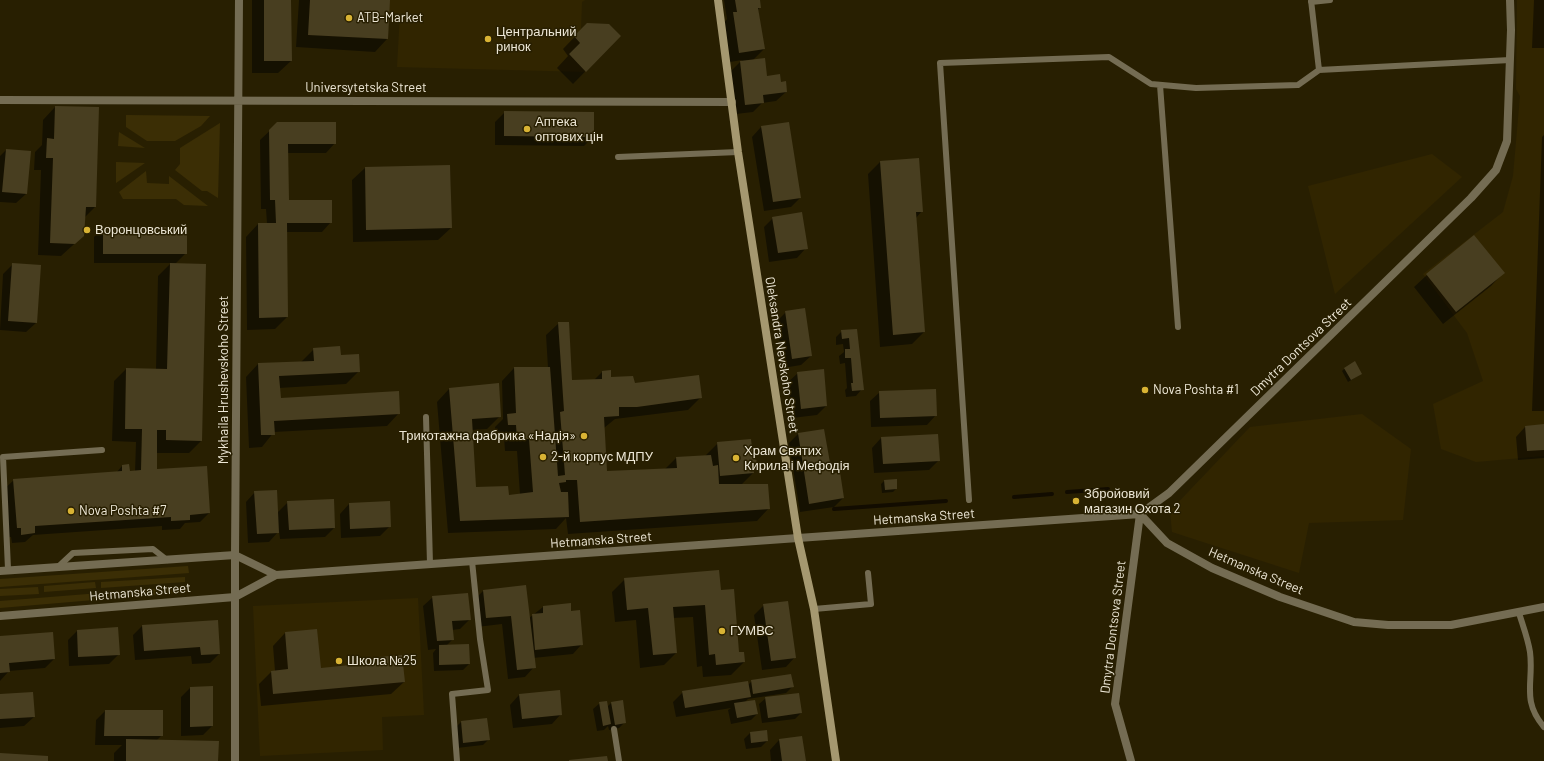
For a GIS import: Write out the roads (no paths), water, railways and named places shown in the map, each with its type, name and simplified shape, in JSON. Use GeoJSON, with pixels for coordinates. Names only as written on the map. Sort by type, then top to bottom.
{"type":"FeatureCollection","features":[{"type":"Feature","properties":{"kind":"main road","name":"Oleksandra Nevskoho Street"},"geometry":{"type":"LineString","coordinates":[[718,0],[738,152],[798,538],[814,609],[836,761]]}},
{"type":"Feature","properties":{"kind":"street","name":"Mykhaila Hrushevskoho Street"},"geometry":{"type":"LineString","coordinates":[[235,761],[237,100],[239,0]]}},
{"type":"Feature","properties":{"kind":"street","name":"Dmytra Dontsova Street"},"geometry":{"type":"LineString","coordinates":[[1130,761],[1115,704],[1140,514],[1174,487],[1471,198],[1496,170],[1507,141],[1510,60],[1510,0]]}},
{"type":"Feature","properties":{"kind":"street","name":"Universytetska Street"},"geometry":{"type":"LineString","coordinates":[[0,100],[732,102]]}},
{"type":"Feature","properties":{"kind":"street","name":"Hetmanska Street"},"geometry":{"type":"LineString","coordinates":[[0,616],[235,597],[276,575],[1140,514],[1167,543],[1212,568],[1280,597],[1354,622],[1388,625],[1451,625],[1544,607]]}},
{"type":"Feature","properties":{"kind":"street"},"geometry":{"type":"LineString","coordinates":[[4,570],[235,555],[276,575]]}},
{"type":"Feature","properties":{"kind":"lane"},"geometry":{"type":"LineString","coordinates":[[1319,70],[1311,1],[1330,0]]}},
{"type":"Feature","properties":{"kind":"lane"},"geometry":{"type":"LineString","coordinates":[[969,500],[940,63],[1109,57],[1151,84],[1196,88],[1298,85],[1319,70],[1510,60]]}},
{"type":"Feature","properties":{"kind":"lane"},"geometry":{"type":"LineString","coordinates":[[1160,85],[1178,327]]}},
{"type":"Feature","properties":{"kind":"lane"},"geometry":{"type":"LineString","coordinates":[[618,157],[738,152]]}},
{"type":"Feature","properties":{"kind":"lane"},"geometry":{"type":"LineString","coordinates":[[426,417],[430,564]]}},
{"type":"Feature","properties":{"kind":"lane"},"geometry":{"type":"LineString","coordinates":[[4,570],[3,457],[102,450]]}},
{"type":"Feature","properties":{"kind":"lane"},"geometry":{"type":"LineString","coordinates":[[58,567],[73,553],[153,549],[167,560]]}},
{"type":"Feature","properties":{"kind":"lane"},"geometry":{"type":"LineString","coordinates":[[457,761],[452,694],[488,690],[480,639],[472,561]]}},
{"type":"Feature","properties":{"kind":"lane"},"geometry":{"type":"LineString","coordinates":[[814,609],[871,604],[868,573]]}},
{"type":"Feature","properties":{"kind":"lane"},"geometry":{"type":"LineString","coordinates":[[1519,613],[1530,653],[1529,684],[1533,713],[1544,727]]}},
{"type":"Feature","properties":{"kind":"lane"},"geometry":{"type":"LineString","coordinates":[[614,729],[619,761]]}},
{"type":"Feature","properties":{"kind":"waterway"},"geometry":{"type":"LineString","coordinates":[[1067,492],[1108,489]]}},
{"type":"Feature","properties":{"kind":"waterway"},"geometry":{"type":"LineString","coordinates":[[1014,497],[1052,494]]}},
{"type":"Feature","properties":{"kind":"waterway"},"geometry":{"type":"LineString","coordinates":[[834,509],[946,501]]}},
{"type":"Feature","properties":{"kind":"place","name":"ATB-Market"},"geometry":{"type":"Point","coordinates":[349,18]}},
{"type":"Feature","properties":{"kind":"place","name":"Центральний ринок"},"geometry":{"type":"Point","coordinates":[488,39]}},
{"type":"Feature","properties":{"kind":"place","name":"Аптека оптових цін"},"geometry":{"type":"Point","coordinates":[527,129]}},
{"type":"Feature","properties":{"kind":"place","name":"Воронцовський"},"geometry":{"type":"Point","coordinates":[87,230]}},
{"type":"Feature","properties":{"kind":"place","name":"Nova Poshta #1"},"geometry":{"type":"Point","coordinates":[1145,390]}},
{"type":"Feature","properties":{"kind":"place","name":"Трикотажна фабрика «Надія»"},"geometry":{"type":"Point","coordinates":[584,436]}},
{"type":"Feature","properties":{"kind":"place","name":"2-й корпус МДПУ"},"geometry":{"type":"Point","coordinates":[543,457]}},
{"type":"Feature","properties":{"kind":"place","name":"Храм Святих Кирила і Мефодія"},"geometry":{"type":"Point","coordinates":[736,458]}},
{"type":"Feature","properties":{"kind":"place","name":"Збройовий магазин Охота 2"},"geometry":{"type":"Point","coordinates":[1076,501]}},
{"type":"Feature","properties":{"kind":"place","name":"Nova Poshta #7"},"geometry":{"type":"Point","coordinates":[71,511]}},
{"type":"Feature","properties":{"kind":"place","name":"ГУМВС"},"geometry":{"type":"Point","coordinates":[722,631]}},
{"type":"Feature","properties":{"kind":"place","name":"Школа №25"},"geometry":{"type":"Point","coordinates":[339,661]}}]}
